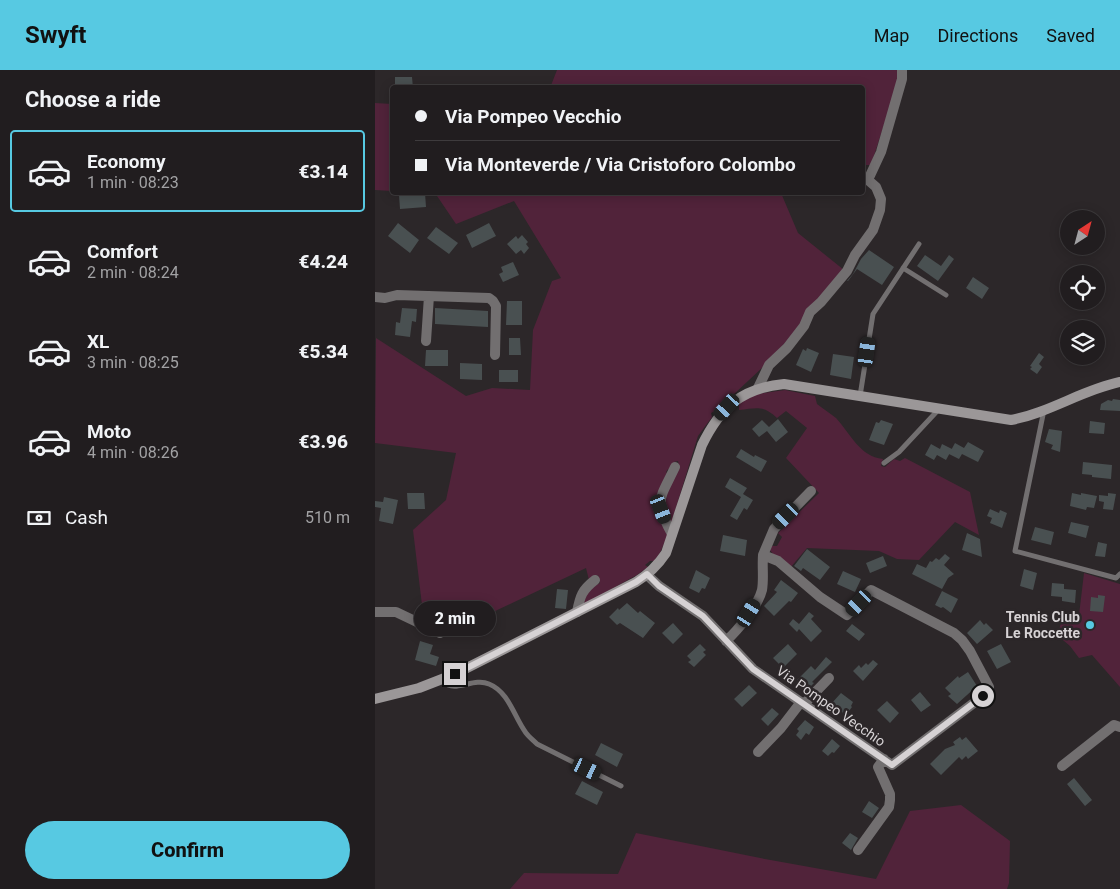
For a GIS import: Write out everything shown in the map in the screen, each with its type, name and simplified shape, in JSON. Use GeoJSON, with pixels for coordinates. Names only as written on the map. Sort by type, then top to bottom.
{"type":"FeatureCollection","features":[{"type":"Feature","properties":{"kind":"street"},"geometry":{"type":"LineString","coordinates":[[758,388],[769,365],[787,348],[804,326],[810,312],[847,271],[855,255],[876,224],[881,199],[877,187],[868,180],[881,152],[902,79],[902,70]]}},
{"type":"Feature","properties":{"kind":"street"},"geometry":{"type":"LineString","coordinates":[[426,341],[429,296]]}},
{"type":"Feature","properties":{"kind":"street"},"geometry":{"type":"LineString","coordinates":[[375,297],[484,297],[493,301],[495,306],[495,355]]}},
{"type":"Feature","properties":{"kind":"street"},"geometry":{"type":"LineString","coordinates":[[375,699],[445,678],[644,577],[667,553],[702,445],[709,430],[727,407],[758,388],[783,384],[940,408],[1001,420],[1011,420],[1120,382]]}},
{"type":"Feature","properties":{"kind":"street"},"geometry":{"type":"LineString","coordinates":[[672,534],[661,509],[659,499],[675,466]]}},
{"type":"Feature","properties":{"kind":"street"},"geometry":{"type":"LineString","coordinates":[[726,641],[739,629],[760,596],[763,555],[774,529],[811,491]]}},
{"type":"Feature","properties":{"kind":"street","name":"Via Pompeo Vecchio"},"geometry":{"type":"LineString","coordinates":[[644,577],[703,616],[753,669],[892,765],[983,696],[989,687],[970,651],[962,640],[954,634],[871,590],[847,615],[820,597],[777,561],[763,555]]}},
{"type":"Feature","properties":{"kind":"street"},"geometry":{"type":"LineString","coordinates":[[577,612],[579,599],[585,588],[595,580]]}},
{"type":"Feature","properties":{"kind":"street"},"geometry":{"type":"LineString","coordinates":[[375,612],[396,612],[440,633]]}},
{"type":"Feature","properties":{"kind":"street"},"geometry":{"type":"LineString","coordinates":[[758,752],[802,703],[829,678]]}},
{"type":"Feature","properties":{"kind":"street"},"geometry":{"type":"LineString","coordinates":[[1062,766],[1114,724],[1120,727]]}},
{"type":"Feature","properties":{"kind":"street"},"geometry":{"type":"LineString","coordinates":[[858,850],[889,807],[890,794],[878,766],[884,759]]}},
{"type":"Feature","properties":{"kind":"lane"},"geometry":{"type":"LineString","coordinates":[[860,397],[873,314],[919,244]]}},
{"type":"Feature","properties":{"kind":"lane"},"geometry":{"type":"LineString","coordinates":[[903,268],[946,295]]}},
{"type":"Feature","properties":{"kind":"lane"},"geometry":{"type":"LineString","coordinates":[[884,463],[899,452],[940,408]]}},
{"type":"Feature","properties":{"kind":"lane"},"geometry":{"type":"LineString","coordinates":[[1044,410],[1015,551],[1116,578],[1120,574]]}},
{"type":"Feature","properties":{"kind":"lane"},"geometry":{"type":"LineString","coordinates":[[445,678],[452,687],[481,682],[495,687],[508,702],[526,734],[537,744],[621,786]]}},
{"type":"Feature","properties":{"kind":"shaded area"},"geometry":{"type":"Polygon","coordinates":[[[557,70],[898,70],[899,78],[871,165],[865,165],[865,85],[551,85],[557,70]]]}},
{"type":"Feature","properties":{"kind":"shaded area"},"geometry":{"type":"Polygon","coordinates":[[[375,103],[390,104],[390,191],[375,190],[375,103]]]}},
{"type":"Feature","properties":{"kind":"shaded area"},"geometry":{"type":"Polygon","coordinates":[[[436,195],[782,195],[798,233],[844,270],[802,324],[764,366],[717,410],[711,413],[712,417],[698,436],[671,524],[663,503],[679,466],[678,461],[674,462],[670,470],[668,469],[666,472],[668,474],[657,496],[668,534],[660,553],[654,561],[650,561],[645,565],[648,567],[584,604],[589,591],[600,583],[598,575],[589,580],[586,568],[455,630],[422,605],[413,530],[446,500],[456,453],[375,443],[376,338],[466,396],[492,388],[530,390],[533,330],[552,281],[561,278],[514,201],[456,224],[436,195]]]}},
{"type":"Feature","properties":{"kind":"shaded area"},"geometry":{"type":"Polygon","coordinates":[[[785,390],[815,396],[817,404],[836,418],[862,449],[868,454],[883,459],[881,466],[885,467],[894,459],[900,461],[905,458],[970,492],[979,535],[955,522],[919,560],[897,559],[879,551],[807,548],[790,568],[770,550],[771,546],[777,546],[782,537],[778,533],[819,493],[786,458],[807,428],[786,411],[777,418],[764,409],[739,410],[739,403],[756,394],[785,390]]]}},
{"type":"Feature","properties":{"kind":"shaded area","name":"Tennis Club Le Roccette"},"geometry":{"type":"Polygon","coordinates":[[[1084,573],[1120,584],[1120,687],[1092,655],[1079,658],[1070,646],[1057,635],[1065,612],[1079,615],[1084,573]]]}},
{"type":"Feature","properties":{"kind":"shaded area"},"geometry":{"type":"Polygon","coordinates":[[[961,805],[1010,841],[1009,883],[1007,889],[510,889],[524,873],[618,874],[636,833],[876,879],[910,811],[961,805]]]}},
{"type":"Feature","properties":{"kind":"building"},"geometry":{"type":"Polygon","coordinates":[[[395,77],[412,77],[413,85],[395,85],[395,77]]]}},
{"type":"Feature","properties":{"kind":"building"},"geometry":{"type":"Polygon","coordinates":[[[399,195],[425,195],[426,207],[400,209],[399,195]]]}},
{"type":"Feature","properties":{"kind":"building"},"geometry":{"type":"Polygon","coordinates":[[[398,223],[419,240],[410,253],[388,236],[398,223]]]}},
{"type":"Feature","properties":{"kind":"building"},"geometry":{"type":"Polygon","coordinates":[[[489,223],[496,236],[472,248],[466,235],[489,223]]]}},
{"type":"Feature","properties":{"kind":"building"},"geometry":{"type":"Polygon","coordinates":[[[436,227],[458,243],[449,254],[427,238],[436,227]]]}},
{"type":"Feature","properties":{"kind":"building"},"geometry":{"type":"Polygon","coordinates":[[[522,235],[528,242],[526,244],[529,248],[524,254],[521,250],[516,254],[507,244],[516,236],[518,239],[522,235]]]}},
{"type":"Feature","properties":{"kind":"building"},"geometry":{"type":"Polygon","coordinates":[[[869,250],[894,267],[882,285],[857,269],[847,281],[861,259],[869,250]]]}},
{"type":"Feature","properties":{"kind":"building"},"geometry":{"type":"Polygon","coordinates":[[[925,255],[941,266],[949,255],[954,259],[938,281],[917,266],[925,255]]]}},
{"type":"Feature","properties":{"kind":"building"},"geometry":{"type":"Polygon","coordinates":[[[513,262],[519,275],[503,282],[499,274],[503,272],[501,267],[513,262]]]}},
{"type":"Feature","properties":{"kind":"building"},"geometry":{"type":"Polygon","coordinates":[[[973,277],[989,288],[982,299],[966,288],[973,277]]]}},
{"type":"Feature","properties":{"kind":"building"},"geometry":{"type":"Polygon","coordinates":[[[507,301],[522,301],[522,325],[506,325],[507,301]]]}},
{"type":"Feature","properties":{"kind":"building"},"geometry":{"type":"Polygon","coordinates":[[[402,308],[417,309],[416,322],[412,321],[410,337],[395,335],[396,322],[400,323],[402,308]]]}},
{"type":"Feature","properties":{"kind":"building"},"geometry":{"type":"Polygon","coordinates":[[[435,308],[488,311],[488,327],[435,324],[435,308]]]}},
{"type":"Feature","properties":{"kind":"building"},"geometry":{"type":"Polygon","coordinates":[[[509,338],[520,338],[521,355],[509,355],[509,338]]]}},
{"type":"Feature","properties":{"kind":"building"},"geometry":{"type":"Polygon","coordinates":[[[807,348],[819,353],[811,372],[796,365],[803,349],[806,351],[807,348]]]}},
{"type":"Feature","properties":{"kind":"building"},"geometry":{"type":"Polygon","coordinates":[[[426,350],[448,350],[448,366],[425,366],[426,350]]]}},
{"type":"Feature","properties":{"kind":"building"},"geometry":{"type":"Polygon","coordinates":[[[1039,353],[1044,357],[1039,364],[1042,367],[1037,374],[1030,369],[1032,367],[1030,366],[1039,353]]]}},
{"type":"Feature","properties":{"kind":"building"},"geometry":{"type":"Polygon","coordinates":[[[833,354],[854,357],[851,379],[830,375],[833,354]]]}},
{"type":"Feature","properties":{"kind":"building"},"geometry":{"type":"Polygon","coordinates":[[[460,363],[482,364],[482,380],[460,379],[460,363]]]}},
{"type":"Feature","properties":{"kind":"building"},"geometry":{"type":"Polygon","coordinates":[[[499,370],[518,370],[518,382],[499,382],[499,370]]]}},
{"type":"Feature","properties":{"kind":"building"},"geometry":{"type":"Polygon","coordinates":[[[1113,399],[1120,400],[1120,411],[1100,410],[1101,404],[1113,399]]]}},
{"type":"Feature","properties":{"kind":"building"},"geometry":{"type":"Polygon","coordinates":[[[778,419],[788,432],[776,442],[767,431],[759,437],[752,429],[762,420],[769,427],[778,419]]]}},
{"type":"Feature","properties":{"kind":"building"},"geometry":{"type":"Polygon","coordinates":[[[881,420],[893,424],[884,445],[869,440],[876,422],[879,423],[881,420]]]}},
{"type":"Feature","properties":{"kind":"building"},"geometry":{"type":"Polygon","coordinates":[[[1090,421],[1105,423],[1104,434],[1089,433],[1090,421]]]}},
{"type":"Feature","properties":{"kind":"building"},"geometry":{"type":"Polygon","coordinates":[[[1049,429],[1062,431],[1060,452],[1051,449],[1053,445],[1045,442],[1049,429]]]}},
{"type":"Feature","properties":{"kind":"building"},"geometry":{"type":"Polygon","coordinates":[[[968,442],[984,451],[978,462],[962,454],[959,459],[949,454],[955,443],[964,448],[968,442]]]}},
{"type":"Feature","properties":{"kind":"building"},"geometry":{"type":"Polygon","coordinates":[[[931,444],[940,449],[942,444],[952,449],[946,460],[937,455],[934,460],[925,455],[931,444]]]}},
{"type":"Feature","properties":{"kind":"building"},"geometry":{"type":"Polygon","coordinates":[[[741,449],[754,457],[755,455],[767,461],[761,472],[736,457],[741,449]]]}},
{"type":"Feature","properties":{"kind":"building"},"geometry":{"type":"Polygon","coordinates":[[[1083,462],[1112,465],[1111,479],[1082,474],[1083,462]]]}},
{"type":"Feature","properties":{"kind":"building"},"geometry":{"type":"Polygon","coordinates":[[[730,478],[747,488],[743,494],[753,500],[747,510],[744,508],[737,520],[730,516],[741,497],[725,487],[730,478]]]}},
{"type":"Feature","properties":{"kind":"building"},"geometry":{"type":"Polygon","coordinates":[[[407,493],[424,493],[425,509],[408,509],[407,493]]]}},
{"type":"Feature","properties":{"kind":"building"},"geometry":{"type":"Polygon","coordinates":[[[1072,493],[1097,496],[1094,508],[1087,507],[1086,510],[1070,506],[1072,493]]]}},
{"type":"Feature","properties":{"kind":"building"},"geometry":{"type":"Polygon","coordinates":[[[1108,493],[1116,494],[1113,510],[1103,509],[1104,502],[1099,501],[1099,495],[1108,496],[1108,493]]]}},
{"type":"Feature","properties":{"kind":"building"},"geometry":{"type":"Polygon","coordinates":[[[384,497],[398,500],[393,524],[379,521],[381,508],[375,507],[375,501],[383,502],[384,497]]]}},
{"type":"Feature","properties":{"kind":"building"},"geometry":{"type":"Polygon","coordinates":[[[990,509],[999,513],[1000,510],[1007,513],[1002,528],[990,523],[992,518],[987,516],[990,509]]]}},
{"type":"Feature","properties":{"kind":"building"},"geometry":{"type":"Polygon","coordinates":[[[1071,522],[1089,526],[1086,538],[1068,533],[1071,522]]]}},
{"type":"Feature","properties":{"kind":"building"},"geometry":{"type":"Polygon","coordinates":[[[1035,527],[1054,532],[1051,545],[1031,540],[1035,527]]]}},
{"type":"Feature","properties":{"kind":"building"},"geometry":{"type":"Polygon","coordinates":[[[967,533],[980,539],[982,557],[962,550],[967,533]]]}},
{"type":"Feature","properties":{"kind":"building"},"geometry":{"type":"Polygon","coordinates":[[[723,535],[747,540],[745,556],[720,551],[723,535]]]}},
{"type":"Feature","properties":{"kind":"building"},"geometry":{"type":"Polygon","coordinates":[[[1098,542],[1107,544],[1105,557],[1095,556],[1098,542]]]}},
{"type":"Feature","properties":{"kind":"building"},"geometry":{"type":"Polygon","coordinates":[[[807,549],[830,567],[820,580],[803,568],[801,571],[794,566],[807,549]]]}},
{"type":"Feature","properties":{"kind":"building"},"geometry":{"type":"Polygon","coordinates":[[[945,554],[950,558],[944,565],[954,574],[948,578],[942,589],[912,574],[917,564],[926,568],[930,561],[932,562],[936,558],[939,560],[945,554]]]}},
{"type":"Feature","properties":{"kind":"building"},"geometry":{"type":"Polygon","coordinates":[[[883,556],[887,566],[870,573],[866,563],[883,556]]]}},
{"type":"Feature","properties":{"kind":"building"},"geometry":{"type":"Polygon","coordinates":[[[1024,569],[1037,573],[1033,590],[1020,586],[1024,569]]]}},
{"type":"Feature","properties":{"kind":"building"},"geometry":{"type":"Polygon","coordinates":[[[696,570],[710,578],[705,589],[702,588],[699,593],[689,588],[696,570]]]}},
{"type":"Feature","properties":{"kind":"building"},"geometry":{"type":"Polygon","coordinates":[[[843,571],[861,579],[855,592],[837,584],[843,571]]]}},
{"type":"Feature","properties":{"kind":"building"},"geometry":{"type":"Polygon","coordinates":[[[781,580],[798,593],[791,602],[789,601],[774,616],[764,606],[777,592],[774,590],[781,580]]]}},
{"type":"Feature","properties":{"kind":"building"},"geometry":{"type":"Polygon","coordinates":[[[1052,583],[1064,584],[1064,589],[1076,590],[1075,603],[1062,601],[1062,597],[1051,596],[1052,583]]]}},
{"type":"Feature","properties":{"kind":"building"},"geometry":{"type":"Polygon","coordinates":[[[557,589],[568,590],[566,609],[555,608],[557,589]]]}},
{"type":"Feature","properties":{"kind":"building"},"geometry":{"type":"Polygon","coordinates":[[[942,591],[958,599],[951,613],[943,607],[935,605],[942,591]]]}},
{"type":"Feature","properties":{"kind":"building"},"geometry":{"type":"Polygon","coordinates":[[[1098,595],[1105,596],[1103,612],[1090,611],[1091,597],[1098,598],[1098,595]]]}},
{"type":"Feature","properties":{"kind":"building"},"geometry":{"type":"Polygon","coordinates":[[[627,603],[638,613],[640,611],[655,623],[643,638],[620,623],[617,625],[609,617],[618,608],[619,610],[627,603]]]}},
{"type":"Feature","properties":{"kind":"building"},"geometry":{"type":"Polygon","coordinates":[[[809,612],[814,616],[811,619],[822,631],[811,642],[799,629],[797,632],[789,624],[793,619],[799,624],[809,612]]]}},
{"type":"Feature","properties":{"kind":"building"},"geometry":{"type":"Polygon","coordinates":[[[980,620],[984,625],[986,623],[993,630],[977,644],[967,633],[980,620]]]}},
{"type":"Feature","properties":{"kind":"building"},"geometry":{"type":"Polygon","coordinates":[[[673,623],[683,634],[673,644],[662,633],[673,623]]]}},
{"type":"Feature","properties":{"kind":"building"},"geometry":{"type":"Polygon","coordinates":[[[852,624],[865,634],[859,641],[846,631],[852,624]]]}},
{"type":"Feature","properties":{"kind":"building"},"geometry":{"type":"Polygon","coordinates":[[[420,641],[433,645],[430,654],[439,657],[436,666],[415,660],[420,641]]]}},
{"type":"Feature","properties":{"kind":"building"},"geometry":{"type":"Polygon","coordinates":[[[700,644],[706,650],[703,652],[706,655],[694,667],[688,662],[691,660],[687,656],[700,644]]]}},
{"type":"Feature","properties":{"kind":"building"},"geometry":{"type":"Polygon","coordinates":[[[788,644],[797,654],[783,668],[773,658],[788,644]]]}},
{"type":"Feature","properties":{"kind":"building"},"geometry":{"type":"Polygon","coordinates":[[[1001,644],[1011,662],[997,669],[987,651],[1001,644]]]}},
{"type":"Feature","properties":{"kind":"building"},"geometry":{"type":"Polygon","coordinates":[[[826,657],[832,662],[812,682],[814,683],[807,690],[797,680],[811,666],[815,670],[826,657]]]}},
{"type":"Feature","properties":{"kind":"building"},"geometry":{"type":"Polygon","coordinates":[[[873,660],[878,664],[863,681],[853,671],[859,665],[861,668],[873,660]]]}},
{"type":"Feature","properties":{"kind":"building"},"geometry":{"type":"Polygon","coordinates":[[[968,672],[977,686],[957,704],[948,696],[951,694],[945,688],[958,676],[959,678],[968,672]]]}},
{"type":"Feature","properties":{"kind":"building"},"geometry":{"type":"Polygon","coordinates":[[[749,685],[757,693],[742,707],[734,699],[749,685]]]}},
{"type":"Feature","properties":{"kind":"building"},"geometry":{"type":"Polygon","coordinates":[[[920,692],[931,705],[921,712],[911,700],[920,692]]]}},
{"type":"Feature","properties":{"kind":"building"},"geometry":{"type":"Polygon","coordinates":[[[841,693],[853,702],[846,715],[831,704],[841,693]]]}},
{"type":"Feature","properties":{"kind":"building"},"geometry":{"type":"Polygon","coordinates":[[[887,701],[899,713],[890,723],[877,710],[887,701]]]}},
{"type":"Feature","properties":{"kind":"building"},"geometry":{"type":"Polygon","coordinates":[[[772,708],[779,714],[768,726],[761,719],[772,708]]]}},
{"type":"Feature","properties":{"kind":"building"},"geometry":{"type":"Polygon","coordinates":[[[805,720],[814,727],[809,735],[806,733],[801,740],[796,735],[799,731],[797,729],[805,720]]]}},
{"type":"Feature","properties":{"kind":"building"},"geometry":{"type":"Polygon","coordinates":[[[960,737],[962,740],[966,737],[978,751],[968,759],[966,756],[962,760],[959,757],[941,775],[930,764],[945,749],[955,745],[953,742],[960,737]]]}},
{"type":"Feature","properties":{"kind":"building"},"geometry":{"type":"Polygon","coordinates":[[[832,739],[840,746],[834,753],[832,752],[828,756],[822,751],[832,739]]]}},
{"type":"Feature","properties":{"kind":"building"},"geometry":{"type":"Polygon","coordinates":[[[601,743],[623,754],[617,767],[595,755],[601,743]]]}},
{"type":"Feature","properties":{"kind":"building"},"geometry":{"type":"Polygon","coordinates":[[[1074,778],[1092,800],[1085,806],[1067,784],[1074,778]]]}},
{"type":"Feature","properties":{"kind":"building"},"geometry":{"type":"Polygon","coordinates":[[[582,781],[603,792],[597,805],[575,794],[582,781]]]}},
{"type":"Feature","properties":{"kind":"building"},"geometry":{"type":"Polygon","coordinates":[[[869,801],[879,808],[872,818],[862,812],[869,801]]]}},
{"type":"Feature","properties":{"kind":"building"},"geometry":{"type":"Polygon","coordinates":[[[850,833],[858,838],[851,850],[842,843],[850,833]]]}},
{"type":"Feature","properties":{"kind":"place","name":"Tennis Club Le Roccette"},"geometry":{"type":"Point","coordinates":[1090,625]}},
{"type":"Feature","properties":{"kind":"route"},"geometry":{"type":"LineString","coordinates":[[455,674],[636,582],[647,574],[659,586],[703,616],[753,669],[892,765],[983,696]]}}]}
